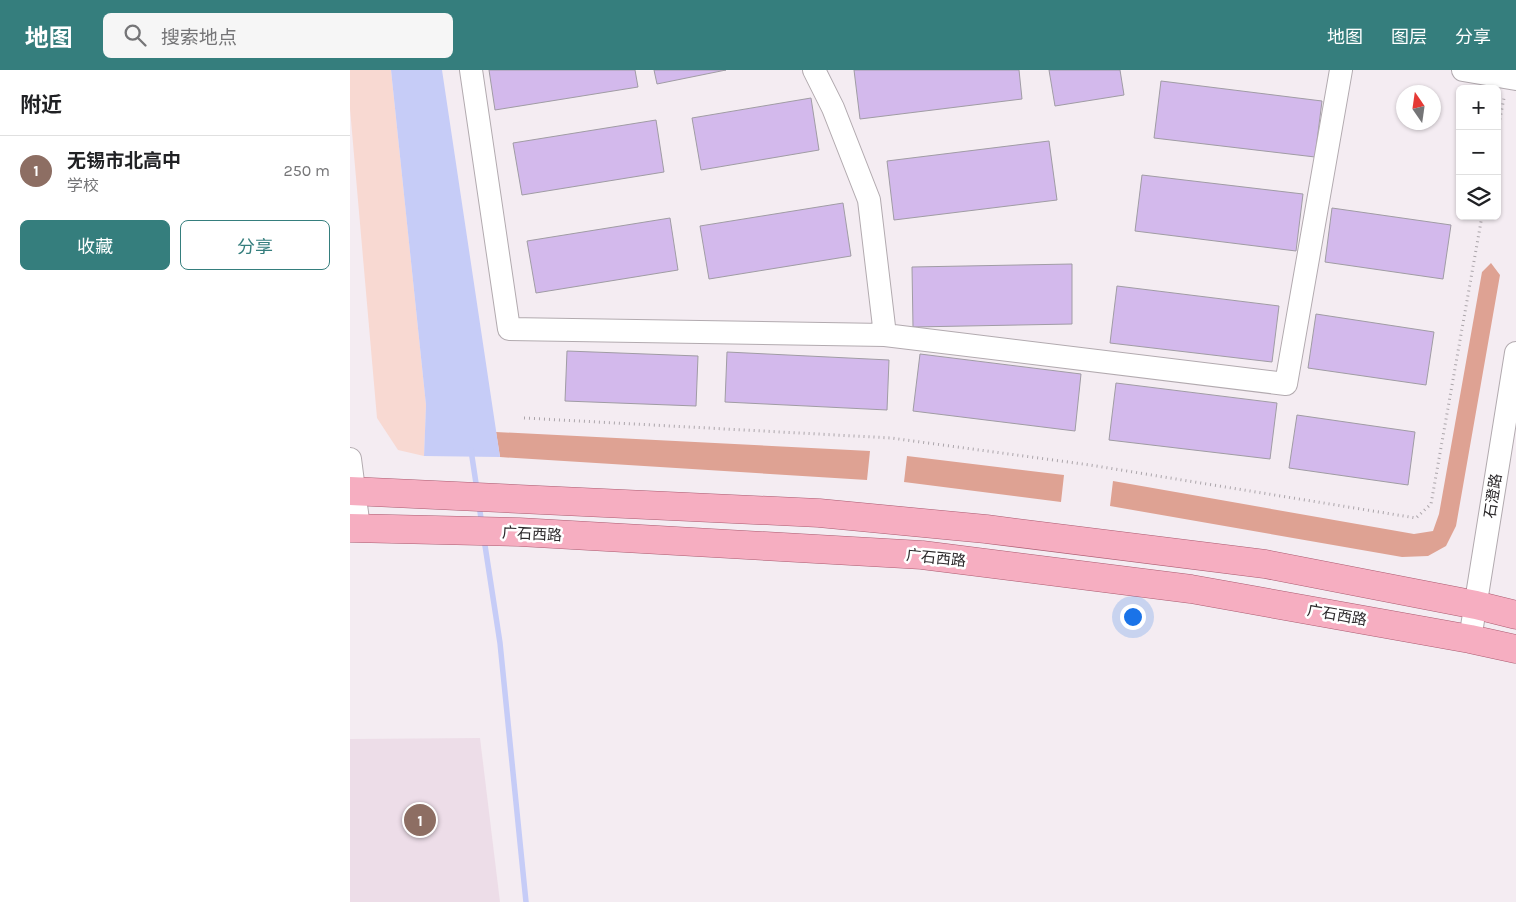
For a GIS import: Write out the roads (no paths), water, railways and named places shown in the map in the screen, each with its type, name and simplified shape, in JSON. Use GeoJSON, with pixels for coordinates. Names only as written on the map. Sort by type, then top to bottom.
{"type":"FeatureCollection","features":[{"type":"Feature","properties":{"kind":"main road"},"geometry":{"type":"LineString","coordinates":[[352,491],[819,513],[986,529],[1265,564],[1476,604],[1516,615]]}},
{"type":"Feature","properties":{"kind":"main road","name":"广石西路"},"geometry":{"type":"LineString","coordinates":[[354,528],[519,532],[922,555],[1191,589],[1516,649]]}},
{"type":"Feature","properties":{"kind":"street"},"geometry":{"type":"LineString","coordinates":[[471,70],[509,329],[885,335],[1286,384],[1341,70]]}},
{"type":"Feature","properties":{"kind":"street"},"geometry":{"type":"LineString","coordinates":[[814,70],[833,108],[869,200],[885,335]]}},
{"type":"Feature","properties":{"kind":"street"},"geometry":{"type":"LineString","coordinates":[[1463,70],[1512,79]]}},
{"type":"Feature","properties":{"kind":"street","name":"石澄路"},"geometry":{"type":"LineString","coordinates":[[1470,639],[1516,353]]}},
{"type":"Feature","properties":{"kind":"street"},"geometry":{"type":"LineString","coordinates":[[350,459],[354,528]]}},
{"type":"Feature","properties":{"kind":"water"},"geometry":{"type":"Polygon","coordinates":[[[391,70],[442,70],[500,457],[424,456],[426,405],[391,70]]]}},
{"type":"Feature","properties":{"kind":"waterway"},"geometry":{"type":"LineString","coordinates":[[471,450],[477,490]]}},
{"type":"Feature","properties":{"kind":"waterway"},"geometry":{"type":"LineString","coordinates":[[479,505],[482,525]]}},
{"type":"Feature","properties":{"kind":"waterway"},"geometry":{"type":"LineString","coordinates":[[484,539],[500,643],[526,902]]}},
{"type":"Feature","properties":{"kind":"place","name":"无锡市北高中"},"geometry":{"type":"Point","coordinates":[420,820]}}]}
